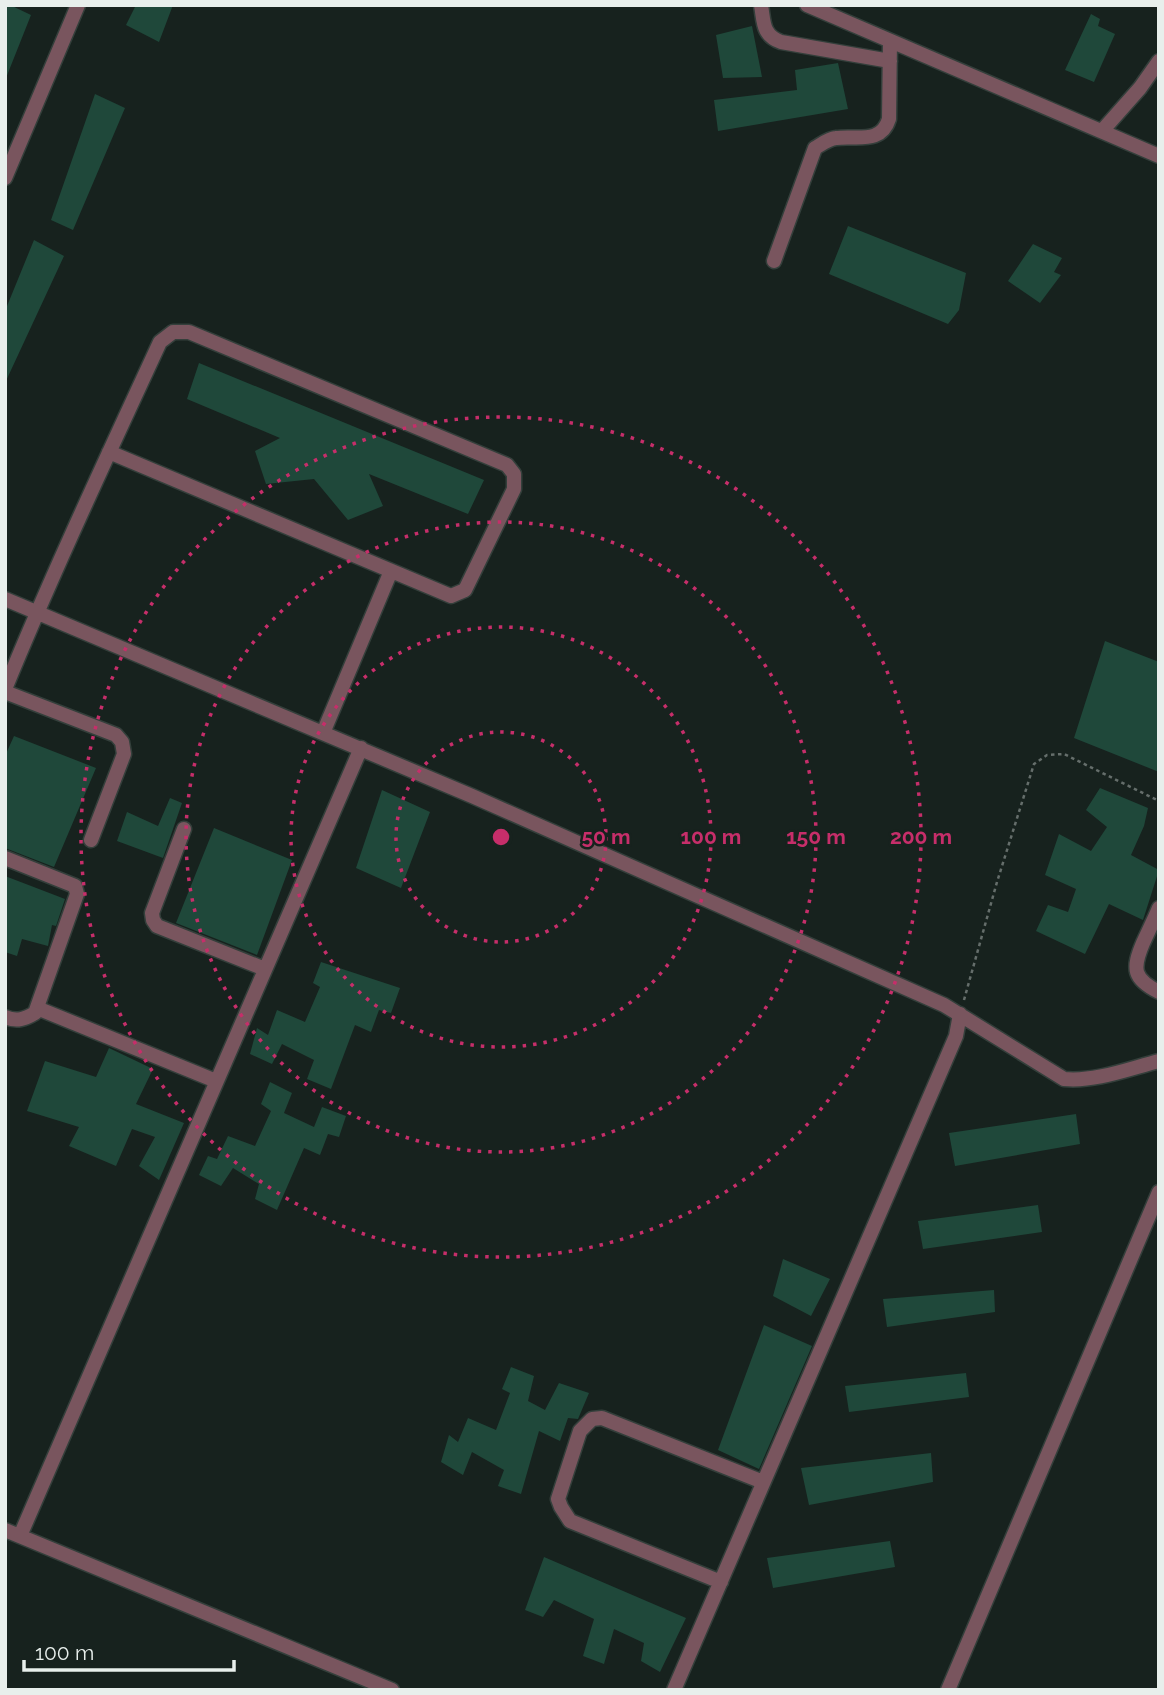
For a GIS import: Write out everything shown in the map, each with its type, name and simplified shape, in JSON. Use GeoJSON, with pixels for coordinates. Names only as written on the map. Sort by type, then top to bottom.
{"type":"FeatureCollection","features":[{"type":"Feature","properties":{"kind":"lane"},"geometry":{"type":"LineString","coordinates":[[5,178],[78,5]]}},
{"type":"Feature","properties":{"kind":"lane"},"geometry":{"type":"LineString","coordinates":[[761,5],[766,32],[771,38],[890,61]]}},
{"type":"Feature","properties":{"kind":"lane"},"geometry":{"type":"LineString","coordinates":[[807,5],[1159,156]]}},
{"type":"Feature","properties":{"kind":"lane"},"geometry":{"type":"LineString","coordinates":[[774,261],[815,148],[835,138],[869,137],[886,129],[889,119],[890,41]]}},
{"type":"Feature","properties":{"kind":"lane"},"geometry":{"type":"LineString","coordinates":[[1102,131],[1140,88],[1159,61]]}},
{"type":"Feature","properties":{"kind":"lane"},"geometry":{"type":"LineString","coordinates":[[91,840],[124,754],[122,742],[116,735],[5,691],[37,611],[109,452],[160,342],[173,332],[189,332],[508,465],[514,474],[514,489],[466,590],[451,596],[109,452]]}},
{"type":"Feature","properties":{"kind":"lane"},"geometry":{"type":"LineString","coordinates":[[323,733],[391,570]]}},
{"type":"Feature","properties":{"kind":"lane"},"geometry":{"type":"LineString","coordinates":[[5,599],[472,796],[944,1005],[1064,1079],[1094,1077],[1159,1061]]}},
{"type":"Feature","properties":{"kind":"lane"},"geometry":{"type":"LineString","coordinates":[[20,1536],[360,748]]}},
{"type":"Feature","properties":{"kind":"lane"},"geometry":{"type":"LineString","coordinates":[[184,829],[152,913],[153,920],[157,926],[265,969]]}},
{"type":"Feature","properties":{"kind":"lane"},"geometry":{"type":"LineString","coordinates":[[5,858],[75,886],[77,894],[35,1013],[24,1019],[12,1020],[5,1017]]}},
{"type":"Feature","properties":{"kind":"lane"},"geometry":{"type":"LineString","coordinates":[[1159,908],[1136,959],[1136,973],[1145,985],[1159,992]]}},
{"type":"Feature","properties":{"kind":"lane"},"geometry":{"type":"LineString","coordinates":[[37,1007],[216,1082]]}},
{"type":"Feature","properties":{"kind":"lane"},"geometry":{"type":"LineString","coordinates":[[674,1690],[956,1036],[960,1014]]}},
{"type":"Feature","properties":{"kind":"lane"},"geometry":{"type":"LineString","coordinates":[[948,1690],[1159,1192]]}},
{"type":"Feature","properties":{"kind":"lane"},"geometry":{"type":"LineString","coordinates":[[720,1582],[570,1521],[558,1499],[580,1431],[592,1419],[602,1418],[763,1482]]}},
{"type":"Feature","properties":{"kind":"lane"},"geometry":{"type":"LineString","coordinates":[[5,1530],[392,1690]]}},
{"type":"Feature","properties":{"kind":"path"},"geometry":{"type":"LineString","coordinates":[[960,1014],[1034,764],[1046,755],[1064,754],[1159,801]]}},
{"type":"Feature","properties":{"kind":"building"},"geometry":{"type":"Polygon","coordinates":[[[5,5],[31,15],[6,78],[5,5]]]}},
{"type":"Feature","properties":{"kind":"building"},"geometry":{"type":"Polygon","coordinates":[[[136,5],[173,5],[159,42],[126,25],[136,5]]]}},
{"type":"Feature","properties":{"kind":"building"},"geometry":{"type":"Polygon","coordinates":[[[1091,14],[1100,19],[1098,26],[1115,34],[1094,82],[1065,70],[1091,14]]]}},
{"type":"Feature","properties":{"kind":"building"},"geometry":{"type":"Polygon","coordinates":[[[752,26],[762,77],[723,78],[716,35],[752,26]]]}},
{"type":"Feature","properties":{"kind":"building"},"geometry":{"type":"Polygon","coordinates":[[[838,63],[848,109],[718,131],[714,100],[797,90],[795,70],[838,63]]]}},
{"type":"Feature","properties":{"kind":"building"},"geometry":{"type":"Polygon","coordinates":[[[95,94],[125,108],[73,230],[51,220],[95,94]]]}},
{"type":"Feature","properties":{"kind":"building"},"geometry":{"type":"Polygon","coordinates":[[[848,226],[966,273],[959,310],[948,324],[829,274],[848,226]]]}},
{"type":"Feature","properties":{"kind":"building"},"geometry":{"type":"Polygon","coordinates":[[[34,240],[64,256],[5,383],[5,311],[34,240]]]}},
{"type":"Feature","properties":{"kind":"building"},"geometry":{"type":"Polygon","coordinates":[[[1033,244],[1062,258],[1054,272],[1061,275],[1040,303],[1008,281],[1033,244]]]}},
{"type":"Feature","properties":{"kind":"building"},"geometry":{"type":"Polygon","coordinates":[[[199,363],[484,480],[468,514],[369,474],[383,506],[348,520],[314,479],[266,484],[255,451],[280,438],[187,399],[199,363]]]}},
{"type":"Feature","properties":{"kind":"building"},"geometry":{"type":"Polygon","coordinates":[[[1105,641],[1159,662],[1159,772],[1074,738],[1105,641]]]}},
{"type":"Feature","properties":{"kind":"building"},"geometry":{"type":"Polygon","coordinates":[[[14,736],[96,768],[54,867],[5,848],[5,756],[14,736]]]}},
{"type":"Feature","properties":{"kind":"building"},"geometry":{"type":"Polygon","coordinates":[[[1100,788],[1148,808],[1144,826],[1131,855],[1159,870],[1143,920],[1109,904],[1085,954],[1036,931],[1048,905],[1068,912],[1076,889],[1045,875],[1059,834],[1091,851],[1107,827],[1086,810],[1100,788]]]}},
{"type":"Feature","properties":{"kind":"building"},"geometry":{"type":"Polygon","coordinates":[[[382,790],[430,812],[401,888],[356,868],[382,790]]]}},
{"type":"Feature","properties":{"kind":"building"},"geometry":{"type":"Polygon","coordinates":[[[170,798],[182,803],[163,858],[117,841],[127,812],[158,826],[170,798]]]}},
{"type":"Feature","properties":{"kind":"building"},"geometry":{"type":"Polygon","coordinates":[[[214,828],[292,860],[257,955],[176,923],[214,828]]]}},
{"type":"Feature","properties":{"kind":"building"},"geometry":{"type":"Polygon","coordinates":[[[5,876],[65,899],[56,926],[52,925],[48,946],[22,939],[17,956],[5,952],[5,876]]]}},
{"type":"Feature","properties":{"kind":"building"},"geometry":{"type":"Polygon","coordinates":[[[321,962],[400,988],[391,1013],[379,1010],[371,1032],[355,1025],[331,1089],[307,1079],[314,1060],[282,1044],[272,1064],[250,1054],[257,1028],[268,1035],[277,1010],[305,1022],[320,987],[313,983],[321,962]]]}},
{"type":"Feature","properties":{"kind":"building"},"geometry":{"type":"Polygon","coordinates":[[[109,1048],[153,1069],[136,1104],[184,1123],[159,1180],[139,1166],[155,1137],[132,1129],[116,1166],[69,1146],[79,1127],[27,1111],[45,1061],[96,1077],[109,1048]]]}},
{"type":"Feature","properties":{"kind":"building"},"geometry":{"type":"Polygon","coordinates":[[[270,1082],[292,1093],[284,1113],[314,1127],[322,1107],[346,1116],[339,1137],[328,1134],[320,1155],[304,1148],[277,1210],[255,1199],[259,1184],[233,1168],[221,1186],[199,1175],[208,1156],[217,1159],[228,1136],[255,1146],[271,1111],[261,1104],[270,1082]]]}},
{"type":"Feature","properties":{"kind":"building"},"geometry":{"type":"Polygon","coordinates":[[[1076,1114],[1080,1144],[955,1166],[949,1133],[1076,1114]]]}},
{"type":"Feature","properties":{"kind":"building"},"geometry":{"type":"Polygon","coordinates":[[[1038,1205],[1042,1232],[923,1249],[918,1221],[1038,1205]]]}},
{"type":"Feature","properties":{"kind":"building"},"geometry":{"type":"Polygon","coordinates":[[[783,1259],[830,1279],[811,1316],[773,1296],[783,1259]]]}},
{"type":"Feature","properties":{"kind":"building"},"geometry":{"type":"Polygon","coordinates":[[[994,1290],[995,1312],[887,1327],[883,1299],[994,1290]]]}},
{"type":"Feature","properties":{"kind":"building"},"geometry":{"type":"Polygon","coordinates":[[[764,1325],[812,1346],[759,1469],[718,1450],[764,1325]]]}},
{"type":"Feature","properties":{"kind":"building"},"geometry":{"type":"Polygon","coordinates":[[[511,1367],[534,1376],[528,1401],[545,1410],[559,1383],[589,1393],[578,1419],[568,1418],[560,1441],[539,1431],[521,1494],[498,1486],[504,1470],[472,1452],[463,1475],[441,1462],[449,1435],[458,1442],[468,1418],[496,1430],[510,1393],[502,1389],[511,1367]]]}},
{"type":"Feature","properties":{"kind":"building"},"geometry":{"type":"Polygon","coordinates":[[[966,1373],[969,1397],[849,1412],[845,1386],[966,1373]]]}},
{"type":"Feature","properties":{"kind":"building"},"geometry":{"type":"Polygon","coordinates":[[[931,1453],[933,1482],[809,1505],[801,1468],[931,1453]]]}},
{"type":"Feature","properties":{"kind":"building"},"geometry":{"type":"Polygon","coordinates":[[[890,1541],[895,1567],[773,1588],[767,1558],[890,1541]]]}},
{"type":"Feature","properties":{"kind":"building"},"geometry":{"type":"Polygon","coordinates":[[[544,1557],[686,1618],[660,1672],[641,1661],[644,1643],[614,1629],[604,1664],[583,1656],[594,1619],[554,1600],[543,1617],[525,1610],[544,1557]]]}}]}
